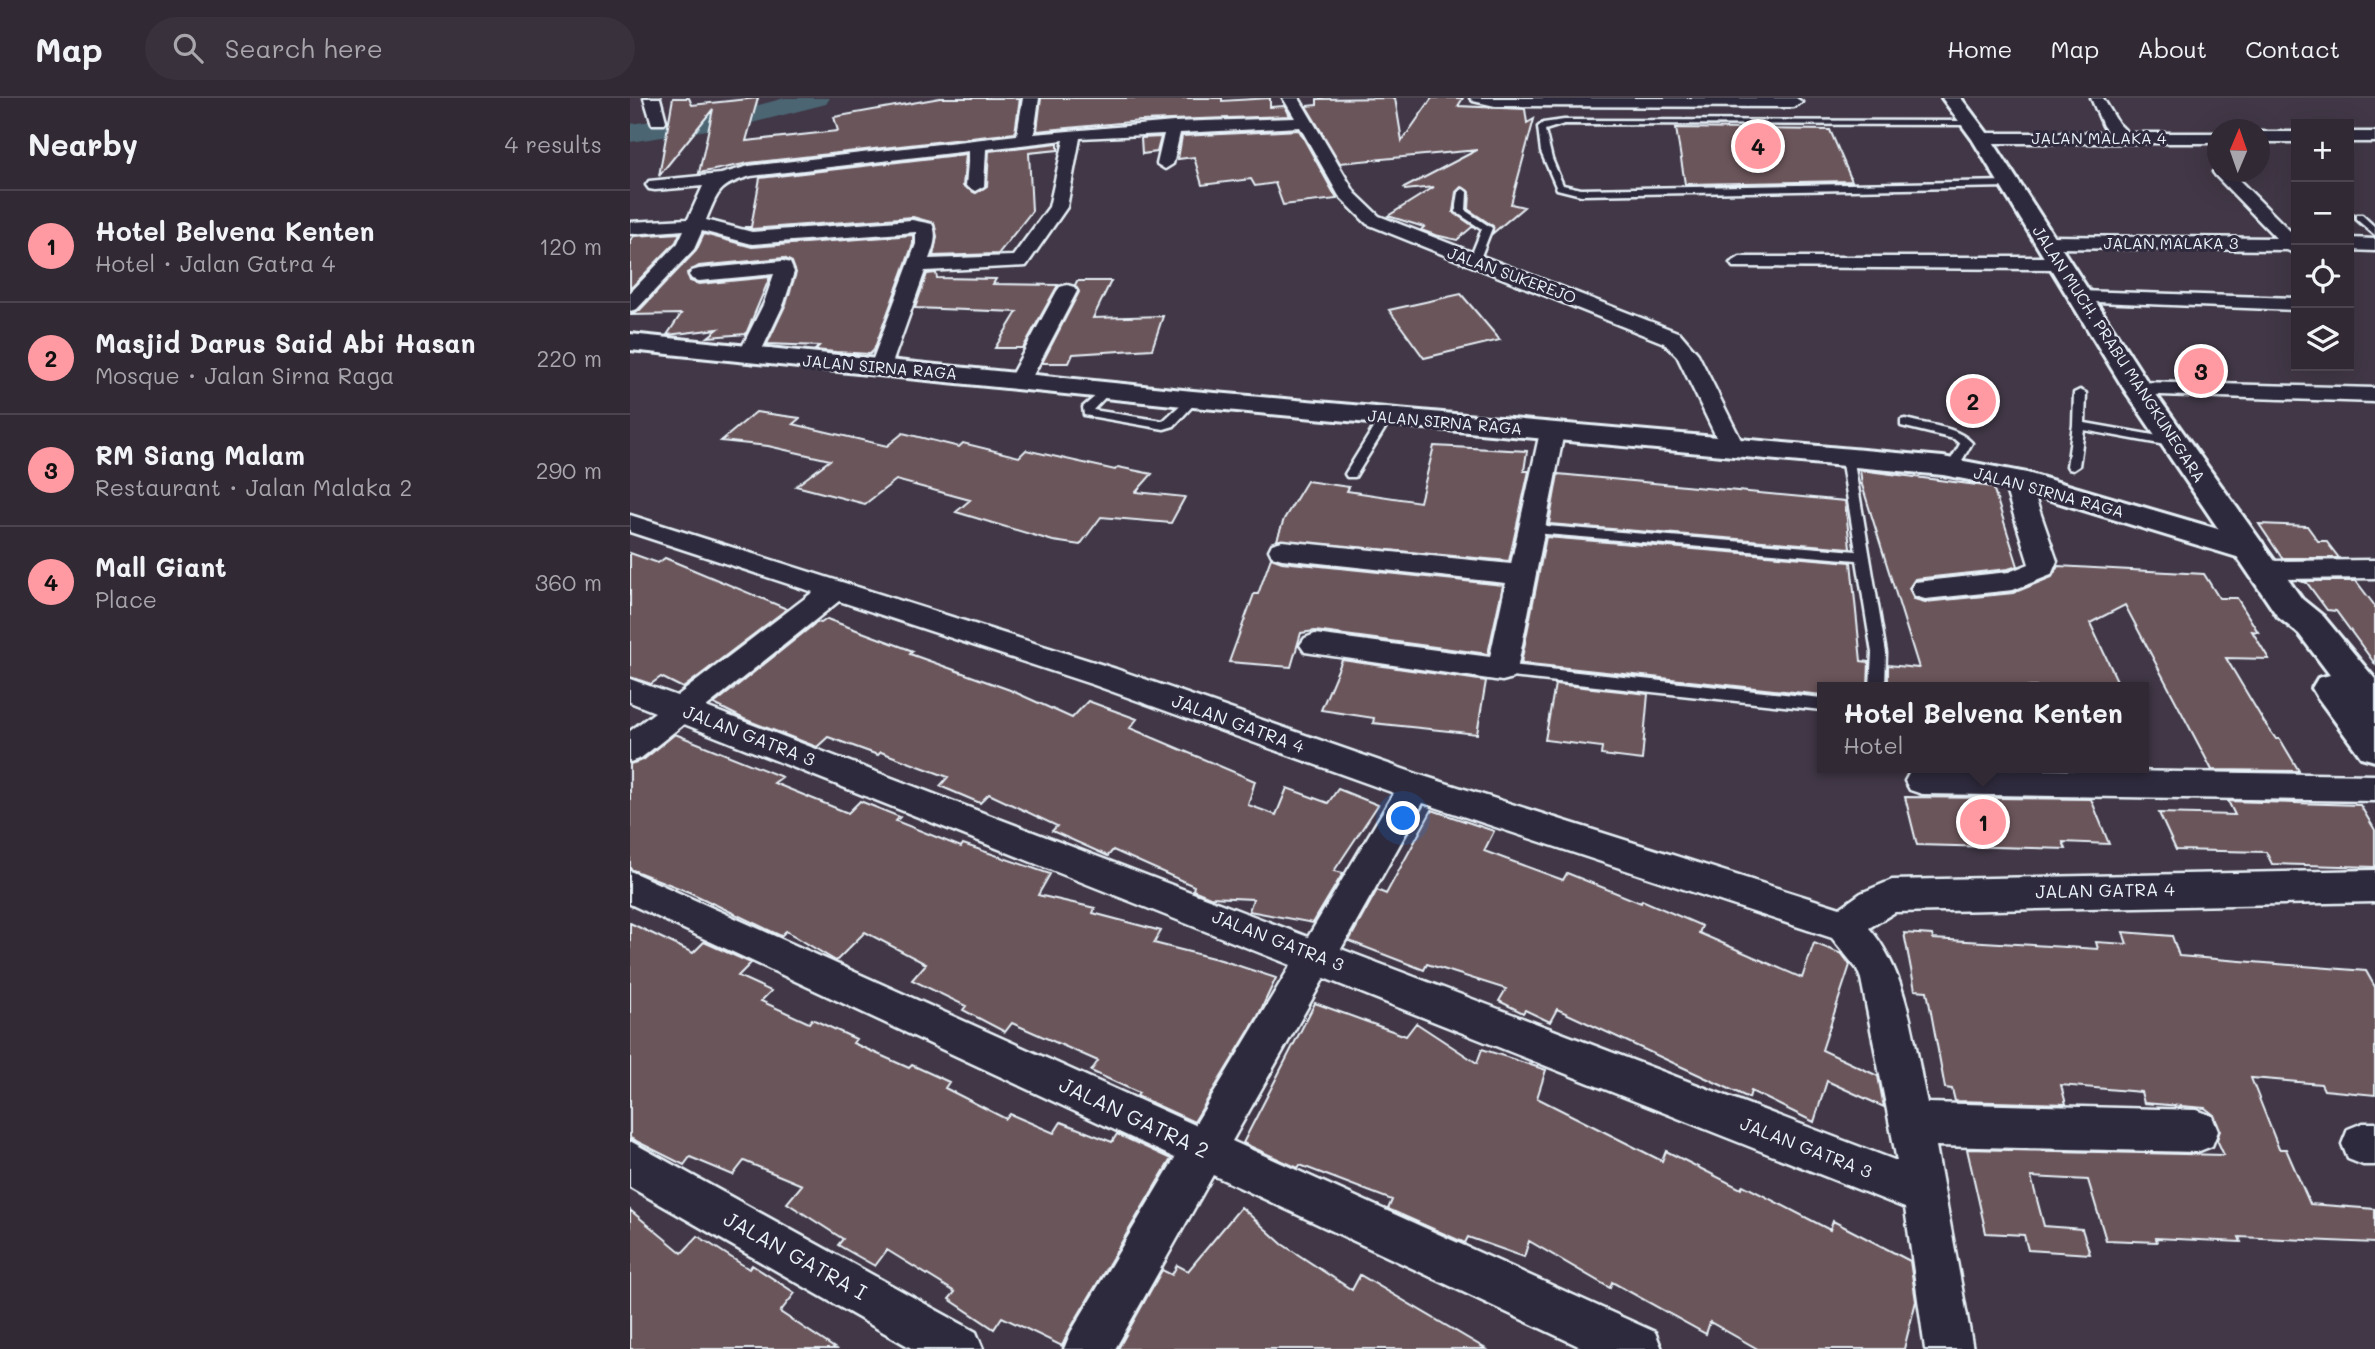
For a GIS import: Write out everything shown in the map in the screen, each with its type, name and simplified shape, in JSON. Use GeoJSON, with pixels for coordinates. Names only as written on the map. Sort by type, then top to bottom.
{"type":"FeatureCollection","features":[{"type":"Feature","properties":{"kind":"street"},"geometry":{"type":"LineString","coordinates":[[652,98],[658,121]]}},
{"type":"Feature","properties":{"kind":"street"},"geometry":{"type":"LineString","coordinates":[[1025,138],[1031,98]]}},
{"type":"Feature","properties":{"kind":"street","name":"JALAN SUKEREJO"},"geometry":{"type":"LineString","coordinates":[[1291,98],[1348,196],[1373,220],[1672,338],[1687,354],[1732,447]]}},
{"type":"Feature","properties":{"kind":"street"},"geometry":{"type":"LineString","coordinates":[[1478,98],[1495,101],[1568,99],[1795,104]]}},
{"type":"Feature","properties":{"kind":"street","name":"JALAN MUCH. PRABU MANGKUNEGARA"},"geometry":{"type":"LineString","coordinates":[[1951,98],[1976,130],[2138,389],[2290,608],[2311,625],[2375,706]]}},
{"type":"Feature","properties":{"kind":"street"},"geometry":{"type":"LineString","coordinates":[[2096,100],[2110,126],[2124,138]]}},
{"type":"Feature","properties":{"kind":"street"},"geometry":{"type":"LineString","coordinates":[[655,185],[722,179],[749,171],[1025,138],[1174,127],[1225,120],[1304,122]]}},
{"type":"Feature","properties":{"kind":"street"},"geometry":{"type":"LineString","coordinates":[[1166,164],[1174,127]]}},
{"type":"Feature","properties":{"kind":"street","name":"JALAN MALAKA 4"},"geometry":{"type":"LineString","coordinates":[[1976,130],[2124,138],[2207,138]]}},
{"type":"Feature","properties":{"kind":"street"},"geometry":{"type":"LineString","coordinates":[[917,265],[1019,261],[1054,217],[1073,134]]}},
{"type":"Feature","properties":{"kind":"street"},"geometry":{"type":"LineString","coordinates":[[2270,137],[2291,137]]}},
{"type":"Feature","properties":{"kind":"street"},"geometry":{"type":"LineString","coordinates":[[2354,137],[2375,137]]}},
{"type":"Feature","properties":{"kind":"street"},"geometry":{"type":"LineString","coordinates":[[2189,138],[2207,157]]}},
{"type":"Feature","properties":{"kind":"street"},"geometry":{"type":"LineString","coordinates":[[975,186],[978,144]]}},
{"type":"Feature","properties":{"kind":"street"},"geometry":{"type":"LineString","coordinates":[[630,305],[687,245],[709,190],[722,179]]}},
{"type":"Feature","properties":{"kind":"street"},"geometry":{"type":"LineString","coordinates":[[2232,182],[2291,241]]}},
{"type":"Feature","properties":{"kind":"street"},"geometry":{"type":"LineString","coordinates":[[630,228],[723,228],[735,235],[752,238],[925,228],[925,244],[881,367]]}},
{"type":"Feature","properties":{"kind":"street"},"geometry":{"type":"LineString","coordinates":[[2354,244],[2375,245]]}},
{"type":"Feature","properties":{"kind":"street","name":"JALAN MALAKA 3"},"geometry":{"type":"LineString","coordinates":[[1740,263],[2291,245]]}},
{"type":"Feature","properties":{"kind":"street"},"geometry":{"type":"LineString","coordinates":[[699,275],[783,267],[784,272],[774,303],[749,355]]}},
{"type":"Feature","properties":{"kind":"street"},"geometry":{"type":"LineString","coordinates":[[1019,381],[1067,291]]}},
{"type":"Feature","properties":{"kind":"street"},"geometry":{"type":"LineString","coordinates":[[2078,297],[2291,304]]}},
{"type":"Feature","properties":{"kind":"street","name":"JALAN SIRNA RAGA"},"geometry":{"type":"LineString","coordinates":[[630,342],[1192,399],[1952,468],[2016,480],[2258,560]]}},
{"type":"Feature","properties":{"kind":"street"},"geometry":{"type":"LineString","coordinates":[[2138,389],[2375,395]]}},
{"type":"Feature","properties":{"kind":"street"},"geometry":{"type":"LineString","coordinates":[[1315,645],[1502,670],[1534,529],[1552,432]]}},
{"type":"Feature","properties":{"kind":"street"},"geometry":{"type":"LineString","coordinates":[[1925,589],[2012,581],[2041,569],[2043,561],[2016,480]]}},
{"type":"Feature","properties":{"kind":"street","name":"JALAN GATRA 4"},"geometry":{"type":"LineString","coordinates":[[630,523],[1105,677],[1415,787],[1852,935],[1874,904],[1892,896],[2375,886]]}},
{"type":"Feature","properties":{"kind":"street"},"geometry":{"type":"LineString","coordinates":[[1282,550],[1523,575]]}},
{"type":"Feature","properties":{"kind":"street"},"geometry":{"type":"LineString","coordinates":[[2258,560],[2375,569]]}},
{"type":"Feature","properties":{"kind":"street"},"geometry":{"type":"LineString","coordinates":[[630,749],[834,590]]}},
{"type":"Feature","properties":{"kind":"street","name":"JALAN MUCH. PRABU MANGKUNEGARA"},"geometry":{"type":"LineString","coordinates":[[2290,608],[2290,630],[2375,746]]}},
{"type":"Feature","properties":{"kind":"street","name":"JALAN GATRA 3"},"geometry":{"type":"LineString","coordinates":[[630,690],[1925,1194]]}},
{"type":"Feature","properties":{"kind":"street"},"geometry":{"type":"LineString","coordinates":[[1922,781],[2375,788]]}},
{"type":"Feature","properties":{"kind":"street"},"geometry":{"type":"LineString","coordinates":[[1088,1349],[1415,787]]}},
{"type":"Feature","properties":{"kind":"street","name":"JALAN GATRA 2"},"geometry":{"type":"LineString","coordinates":[[630,887],[1638,1349]]}},
{"type":"Feature","properties":{"kind":"street"},"geometry":{"type":"LineString","coordinates":[[1852,935],[1872,959],[1880,979],[1925,1194],[1949,1349]]}},
{"type":"Feature","properties":{"kind":"street"},"geometry":{"type":"LineString","coordinates":[[1910,1124],[2197,1131]]}},
{"type":"Feature","properties":{"kind":"street","name":"JALAN GATRA I"},"geometry":{"type":"LineString","coordinates":[[630,1163],[960,1349]]}},
{"type":"Feature","properties":{"kind":"lane"},"geometry":{"type":"LineString","coordinates":[[1976,130],[1564,122],[1546,125],[1541,129],[1550,169],[1560,187],[1581,192],[2010,184]]}},
{"type":"Feature","properties":{"kind":"lane"},"geometry":{"type":"LineString","coordinates":[[1463,192],[1461,212],[1487,228],[1474,261]]}},
{"type":"Feature","properties":{"kind":"lane"},"geometry":{"type":"LineString","coordinates":[[2359,217],[2375,232]]}},
{"type":"Feature","properties":{"kind":"lane"},"geometry":{"type":"LineString","coordinates":[[2073,466],[2080,425],[2080,393]]}},
{"type":"Feature","properties":{"kind":"lane"},"geometry":{"type":"LineString","coordinates":[[1351,474],[1386,417]]}},
{"type":"Feature","properties":{"kind":"lane"},"geometry":{"type":"LineString","coordinates":[[1905,422],[1964,440],[1966,443],[1952,468]]}},
{"type":"Feature","properties":{"kind":"lane"},"geometry":{"type":"LineString","coordinates":[[2080,425],[2176,443]]}},
{"type":"Feature","properties":{"kind":"lane"},"geometry":{"type":"LineString","coordinates":[[1847,457],[1879,653],[1878,682]]}},
{"type":"Feature","properties":{"kind":"lane"},"geometry":{"type":"LineString","coordinates":[[1534,529],[1862,556]]}},
{"type":"Feature","properties":{"kind":"lane"},"geometry":{"type":"LineString","coordinates":[[1502,670],[1817,703]]}},
{"type":"Feature","properties":{"kind":"building"},"geometry":{"type":"Polygon","coordinates":[[[673,98],[689,98],[692,105],[758,98],[746,141],[838,131],[834,117],[940,98],[1020,98],[1015,133],[749,163],[699,173],[713,109],[659,176],[673,98]]]}},
{"type":"Feature","properties":{"kind":"building"},"geometry":{"type":"Polygon","coordinates":[[[1041,98],[1222,98],[1222,101],[1270,98],[1270,107],[1285,106],[1290,116],[1141,121],[1037,131],[1041,98]]]}},
{"type":"Feature","properties":{"kind":"building"},"geometry":{"type":"Polygon","coordinates":[[[1395,98],[1402,141],[1432,98],[1463,98],[1458,106],[1525,109],[1527,123],[1534,119],[1511,204],[1524,207],[1493,233],[1493,226],[1469,210],[1470,192],[1461,187],[1456,192],[1453,212],[1476,228],[1472,227],[1457,240],[1435,235],[1421,230],[1424,227],[1388,216],[1434,187],[1404,188],[1477,150],[1340,163],[1306,106],[1317,105],[1317,99],[1395,98]]]}},
{"type":"Feature","properties":{"kind":"building"},"geometry":{"type":"Polygon","coordinates":[[[1676,128],[1830,130],[1852,181],[1685,184],[1676,128]]]}},
{"type":"Feature","properties":{"kind":"building"},"geometry":{"type":"Polygon","coordinates":[[[1299,130],[1337,199],[1283,205],[1275,183],[1255,186],[1251,179],[1202,185],[1194,157],[1178,159],[1182,136],[1299,130]]]}},
{"type":"Feature","properties":{"kind":"building"},"geometry":{"type":"Polygon","coordinates":[[[1161,137],[1157,152],[1142,154],[1141,138],[1161,137]]]}},
{"type":"Feature","properties":{"kind":"building"},"geometry":{"type":"Polygon","coordinates":[[[1058,143],[1058,150],[1029,153],[1032,211],[998,254],[933,256],[937,237],[934,223],[913,217],[752,229],[744,227],[751,227],[760,178],[966,154],[963,186],[976,193],[987,186],[989,151],[1058,143]]]}},
{"type":"Feature","properties":{"kind":"building"},"geometry":{"type":"Polygon","coordinates":[[[680,233],[676,242],[630,289],[630,240],[634,236],[680,233]]]}},
{"type":"Feature","properties":{"kind":"building"},"geometry":{"type":"Polygon","coordinates":[[[704,234],[752,247],[913,235],[913,244],[874,350],[870,354],[815,350],[819,346],[767,344],[786,304],[796,273],[792,262],[784,258],[699,266],[687,273],[690,281],[699,284],[770,277],[746,334],[708,337],[718,329],[667,335],[681,314],[630,315],[639,311],[696,251],[704,234]]]}},
{"type":"Feature","properties":{"kind":"building"},"geometry":{"type":"Polygon","coordinates":[[[936,273],[937,278],[996,279],[993,284],[1058,285],[1023,348],[995,348],[1017,312],[915,308],[927,274],[936,273]]]}},
{"type":"Feature","properties":{"kind":"building"},"geometry":{"type":"Polygon","coordinates":[[[1077,281],[1111,281],[1093,318],[1163,316],[1152,349],[1073,354],[1069,363],[1042,363],[1079,292],[1075,285],[1077,281]]]}},
{"type":"Feature","properties":{"kind":"building"},"geometry":{"type":"Polygon","coordinates":[[[1461,294],[1500,340],[1424,358],[1389,310],[1461,294]]]}},
{"type":"Feature","properties":{"kind":"building"},"geometry":{"type":"Polygon","coordinates":[[[756,412],[800,418],[793,424],[887,446],[903,433],[959,447],[963,443],[1019,457],[1026,450],[1115,470],[1118,467],[1152,474],[1136,492],[1185,497],[1171,523],[1101,517],[1080,545],[1053,541],[956,512],[970,500],[896,480],[865,504],[796,486],[830,460],[768,446],[721,441],[756,412]]]}},
{"type":"Feature","properties":{"kind":"building"},"geometry":{"type":"Polygon","coordinates":[[[1434,446],[1527,451],[1524,471],[1529,471],[1509,561],[1277,540],[1284,519],[1307,481],[1349,487],[1347,491],[1420,502],[1434,446]]]}},
{"type":"Feature","properties":{"kind":"building"},"geometry":{"type":"Polygon","coordinates":[[[1860,470],[1993,487],[2018,566],[1915,579],[1909,588],[1914,599],[1925,602],[2013,593],[2052,577],[2058,566],[2204,574],[2219,598],[2237,598],[2258,632],[2252,631],[2269,659],[2226,658],[2264,722],[2276,739],[2280,739],[2299,771],[2212,770],[2125,605],[2090,623],[2118,682],[1888,682],[1888,665],[1919,668],[1862,485],[1860,470]]]}},
{"type":"Feature","properties":{"kind":"building"},"geometry":{"type":"Polygon","coordinates":[[[1558,474],[1845,501],[1850,548],[1549,524],[1558,474]]]}},
{"type":"Feature","properties":{"kind":"building"},"geometry":{"type":"Polygon","coordinates":[[[2259,524],[2307,526],[2318,541],[2326,541],[2339,558],[2282,558],[2259,524]]]}},
{"type":"Feature","properties":{"kind":"building"},"geometry":{"type":"Polygon","coordinates":[[[1546,537],[1851,562],[1861,661],[1869,662],[1868,682],[1817,682],[1817,694],[1521,663],[1546,537]]]}},
{"type":"Feature","properties":{"kind":"building"},"geometry":{"type":"Polygon","coordinates":[[[630,553],[658,563],[665,558],[787,609],[683,688],[661,677],[651,684],[630,677],[630,553]]]}},
{"type":"Feature","properties":{"kind":"building"},"geometry":{"type":"Polygon","coordinates":[[[1271,558],[1282,562],[1503,585],[1488,654],[1315,631],[1301,633],[1291,667],[1229,662],[1254,594],[1258,594],[1271,558]]]}},
{"type":"Feature","properties":{"kind":"building"},"geometry":{"type":"Polygon","coordinates":[[[2299,581],[2356,581],[2375,606],[2375,664],[2336,611],[2327,610],[2307,583],[2299,581]]]}},
{"type":"Feature","properties":{"kind":"building"},"geometry":{"type":"Polygon","coordinates":[[[827,619],[913,651],[910,654],[1010,690],[1072,718],[1088,701],[1137,719],[1130,728],[1255,781],[1248,805],[1276,815],[1287,788],[1328,803],[1338,789],[1378,805],[1334,871],[1343,873],[1313,923],[1249,911],[1253,899],[1210,897],[1193,890],[1194,886],[1113,850],[1108,856],[1052,831],[1057,826],[989,794],[980,803],[940,786],[948,777],[881,752],[878,755],[828,737],[817,747],[744,719],[714,704],[817,622],[821,623],[827,619]]]}},
{"type":"Feature","properties":{"kind":"building"},"geometry":{"type":"Polygon","coordinates":[[[1342,660],[1486,681],[1477,734],[1373,723],[1374,718],[1321,710],[1342,660]]]}},
{"type":"Feature","properties":{"kind":"building"},"geometry":{"type":"Polygon","coordinates":[[[1555,684],[1648,694],[1642,760],[1601,755],[1602,747],[1545,740],[1555,684]]]}},
{"type":"Feature","properties":{"kind":"building"},"geometry":{"type":"Polygon","coordinates":[[[675,734],[782,777],[774,783],[848,813],[860,801],[900,817],[896,821],[961,847],[963,844],[1050,874],[1038,895],[1095,908],[1093,913],[1161,931],[1154,943],[1221,960],[1276,978],[1258,1016],[1194,1122],[1091,1071],[1098,1061],[1012,1023],[1005,1032],[963,1010],[966,1006],[912,980],[926,964],[865,932],[836,961],[786,931],[781,936],[689,892],[630,869],[630,764],[643,760],[675,734]]]}},
{"type":"Feature","properties":{"kind":"building"},"geometry":{"type":"Polygon","coordinates":[[[1905,797],[2091,799],[2109,844],[2063,842],[2066,849],[1917,845],[1905,797]]]}},
{"type":"Feature","properties":{"kind":"building"},"geometry":{"type":"Polygon","coordinates":[[[2228,801],[2360,805],[2375,830],[2375,867],[2272,864],[2266,852],[2176,850],[2159,813],[2235,815],[2228,801]]]}},
{"type":"Feature","properties":{"kind":"building"},"geometry":{"type":"Polygon","coordinates":[[[1432,810],[1494,831],[1484,851],[1563,880],[1567,873],[1641,903],[1642,900],[1702,926],[1699,933],[1802,978],[1814,943],[1842,954],[1850,965],[1822,1050],[1878,1076],[1884,1107],[1827,1081],[1814,1122],[1751,1091],[1749,1098],[1557,1009],[1550,1022],[1525,1010],[1523,1013],[1499,1001],[1506,989],[1427,964],[1424,970],[1349,941],[1377,890],[1386,894],[1432,810]]]}},
{"type":"Feature","properties":{"kind":"building"},"geometry":{"type":"Polygon","coordinates":[[[630,923],[693,953],[704,942],[751,963],[738,976],[771,991],[761,1001],[809,1023],[812,1019],[856,1039],[853,1043],[949,1082],[945,1088],[1006,1119],[1010,1114],[1054,1133],[1061,1122],[1112,1142],[1117,1134],[1171,1159],[1062,1346],[1002,1317],[994,1329],[949,1299],[955,1292],[887,1250],[875,1266],[838,1245],[843,1239],[787,1203],[802,1185],[744,1161],[733,1175],[690,1157],[684,1165],[630,1138],[630,923]]]}},
{"type":"Feature","properties":{"kind":"building"},"geometry":{"type":"Polygon","coordinates":[[[2123,932],[2172,936],[2179,956],[2366,971],[2375,987],[2375,1095],[2324,1090],[2321,1084],[2251,1078],[2279,1149],[2286,1149],[2310,1204],[2375,1209],[2375,1243],[2239,1237],[2241,1242],[2156,1238],[2157,1242],[2106,1240],[2088,1180],[2031,1177],[2044,1226],[2082,1229],[2090,1254],[2028,1250],[2024,1235],[1986,1233],[1967,1149],[2224,1155],[2217,1140],[2220,1130],[2214,1115],[2205,1108],[2144,1103],[2141,1092],[2061,1085],[2066,1104],[1955,1101],[1952,1089],[1945,1088],[1927,991],[1915,990],[1904,933],[1932,935],[1933,939],[2098,949],[2096,942],[2127,944],[2123,932]]]}},
{"type":"Feature","properties":{"kind":"building"},"geometry":{"type":"Polygon","coordinates":[[[1315,1003],[1406,1036],[1416,1023],[1477,1063],[1482,1049],[1546,1070],[1537,1098],[1662,1161],[1666,1151],[1741,1189],[1743,1185],[1830,1230],[1833,1221],[1910,1261],[1916,1301],[1904,1349],[1758,1349],[1710,1322],[1706,1334],[1612,1282],[1610,1288],[1529,1241],[1524,1257],[1468,1237],[1465,1243],[1388,1209],[1392,1200],[1300,1165],[1298,1168],[1243,1143],[1315,1003]]]}},
{"type":"Feature","properties":{"kind":"building"},"geometry":{"type":"Polygon","coordinates":[[[1241,1207],[1282,1244],[1352,1290],[1360,1275],[1486,1349],[1118,1349],[1162,1270],[1172,1275],[1177,1265],[1188,1271],[1241,1207]]]}},
{"type":"Feature","properties":{"kind":"building"},"geometry":{"type":"Polygon","coordinates":[[[630,1210],[682,1253],[698,1236],[749,1269],[752,1265],[795,1293],[780,1312],[836,1349],[630,1349],[630,1210]]]}},
{"type":"Feature","properties":{"kind":"waterway"},"geometry":{"type":"LineString","coordinates":[[630,133],[752,115],[817,98]]}},
{"type":"Feature","properties":{"kind":"place","name":"Mall Giant"},"geometry":{"type":"Point","coordinates":[1758,146]}},
{"type":"Feature","properties":{"kind":"place","name":"RM Siang Malam"},"geometry":{"type":"Point","coordinates":[2201,371]}},
{"type":"Feature","properties":{"kind":"place","name":"Masjid Darus Said Abi Hasan"},"geometry":{"type":"Point","coordinates":[1973,401]}},
{"type":"Feature","properties":{"kind":"place","name":"Hotel Belvena Kenten"},"geometry":{"type":"Point","coordinates":[1983,822]}}]}
